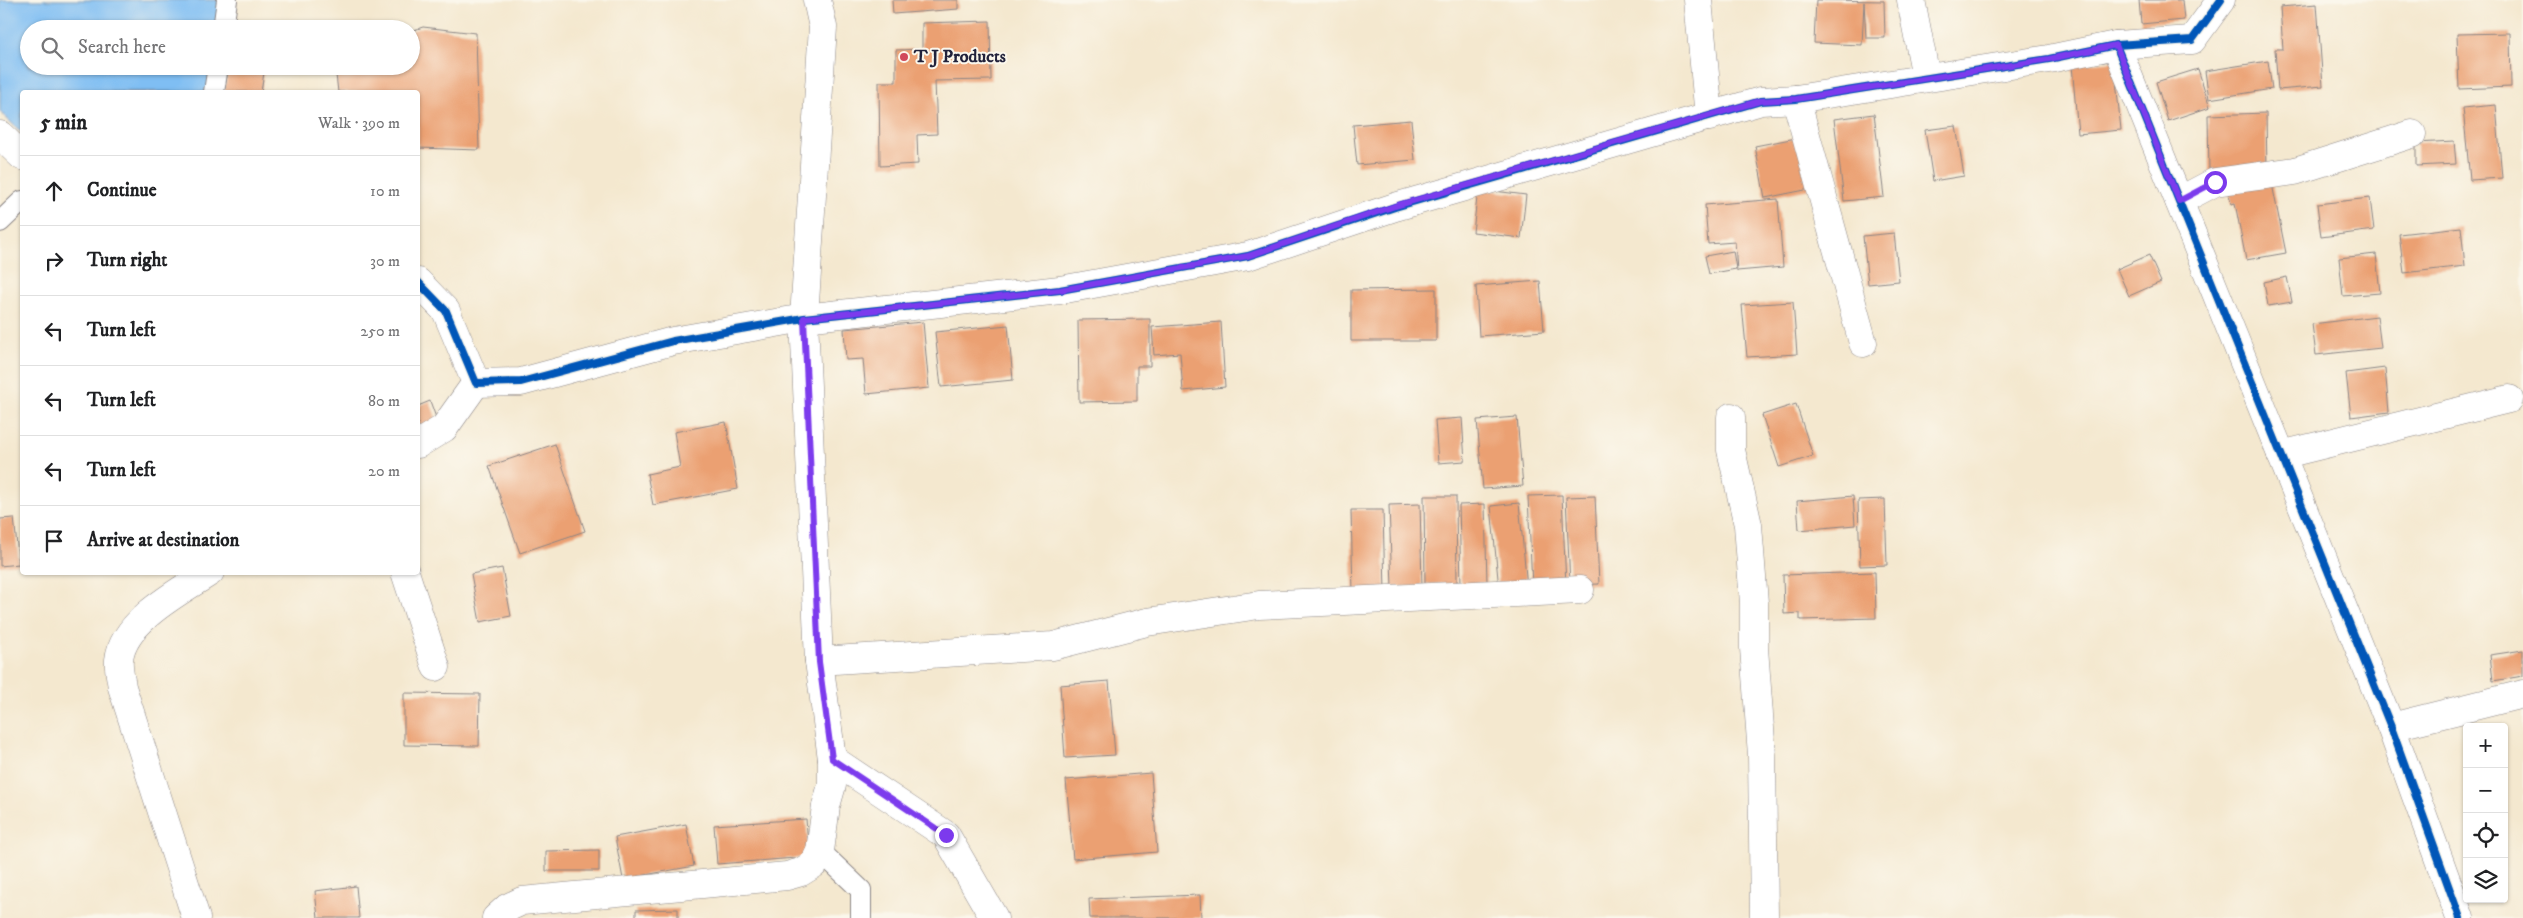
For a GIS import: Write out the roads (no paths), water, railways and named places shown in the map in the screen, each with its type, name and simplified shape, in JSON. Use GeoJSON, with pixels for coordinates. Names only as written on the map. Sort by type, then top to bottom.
{"type":"FeatureCollection","features":[{"type":"Feature","properties":{"kind":"street"},"geometry":{"type":"LineString","coordinates":[[496,918],[507,908],[522,901],[787,876],[801,872],[814,864],[820,851],[826,806],[832,785],[832,759],[819,662],[804,318],[823,27],[817,0]]}},
{"type":"Feature","properties":{"kind":"street"},"geometry":{"type":"LineString","coordinates":[[1698,0],[1710,117]]}},
{"type":"Feature","properties":{"kind":"street"},"geometry":{"type":"LineString","coordinates":[[1911,0],[1926,77]]}},
{"type":"Feature","properties":{"kind":"street"},"geometry":{"type":"LineString","coordinates":[[476,383],[521,382],[673,341],[804,318],[1060,290],[1248,256],[1395,206],[1710,117],[1760,101],[1796,99],[2049,59],[2116,45],[2192,40],[2221,0]]}},
{"type":"Feature","properties":{"kind":"street"},"geometry":{"type":"LineString","coordinates":[[2116,45],[2391,726],[2460,918]]}},
{"type":"Feature","properties":{"kind":"street"},"geometry":{"type":"LineString","coordinates":[[1796,99],[1863,343]]}},
{"type":"Feature","properties":{"kind":"street"},"geometry":{"type":"LineString","coordinates":[[2179,201],[2215,182],[2295,172],[2412,134]]}},
{"type":"Feature","properties":{"kind":"street"},"geometry":{"type":"LineString","coordinates":[[0,135],[20,154]]}},
{"type":"Feature","properties":{"kind":"street"},"geometry":{"type":"LineString","coordinates":[[420,284],[446,311],[476,383]]}},
{"type":"Feature","properties":{"kind":"street"},"geometry":{"type":"LineString","coordinates":[[420,443],[444,428],[476,383]]}},
{"type":"Feature","properties":{"kind":"street"},"geometry":{"type":"LineString","coordinates":[[2281,455],[2509,399]]}},
{"type":"Feature","properties":{"kind":"street"},"geometry":{"type":"LineString","coordinates":[[1731,417],[1731,450],[1748,526],[1754,603],[1754,648],[1762,755],[1764,918]]}},
{"type":"Feature","properties":{"kind":"street"},"geometry":{"type":"LineString","coordinates":[[196,918],[122,687],[119,661],[126,636],[163,602],[205,575]]}},
{"type":"Feature","properties":{"kind":"street"},"geometry":{"type":"LineString","coordinates":[[406,575],[436,667]]}},
{"type":"Feature","properties":{"kind":"street"},"geometry":{"type":"LineString","coordinates":[[819,662],[1053,646],[1147,622],[1259,605],[1580,590]]}},
{"type":"Feature","properties":{"kind":"street"},"geometry":{"type":"LineString","coordinates":[[2391,726],[2523,694]]}},
{"type":"Feature","properties":{"kind":"street"},"geometry":{"type":"LineString","coordinates":[[832,759],[946,835],[994,918]]}},
{"type":"Feature","properties":{"kind":"lane"},"geometry":{"type":"LineString","coordinates":[[225,20],[228,0]]}},
{"type":"Feature","properties":{"kind":"lane"},"geometry":{"type":"LineString","coordinates":[[214,90],[217,75]]}},
{"type":"Feature","properties":{"kind":"lane"},"geometry":{"type":"LineString","coordinates":[[0,222],[20,203]]}},
{"type":"Feature","properties":{"kind":"lane"},"geometry":{"type":"LineString","coordinates":[[820,851],[861,890],[861,918]]}},
{"type":"Feature","properties":{"kind":"water"},"geometry":{"type":"Polygon","coordinates":[[[0,0],[229,0],[226,20],[20,20],[20,75],[218,75],[215,90],[20,90],[20,131],[0,112],[0,0]]]}},
{"type":"Feature","properties":{"kind":"place","name":"T J Products"},"geometry":{"type":"Point","coordinates":[904,57]}}]}
